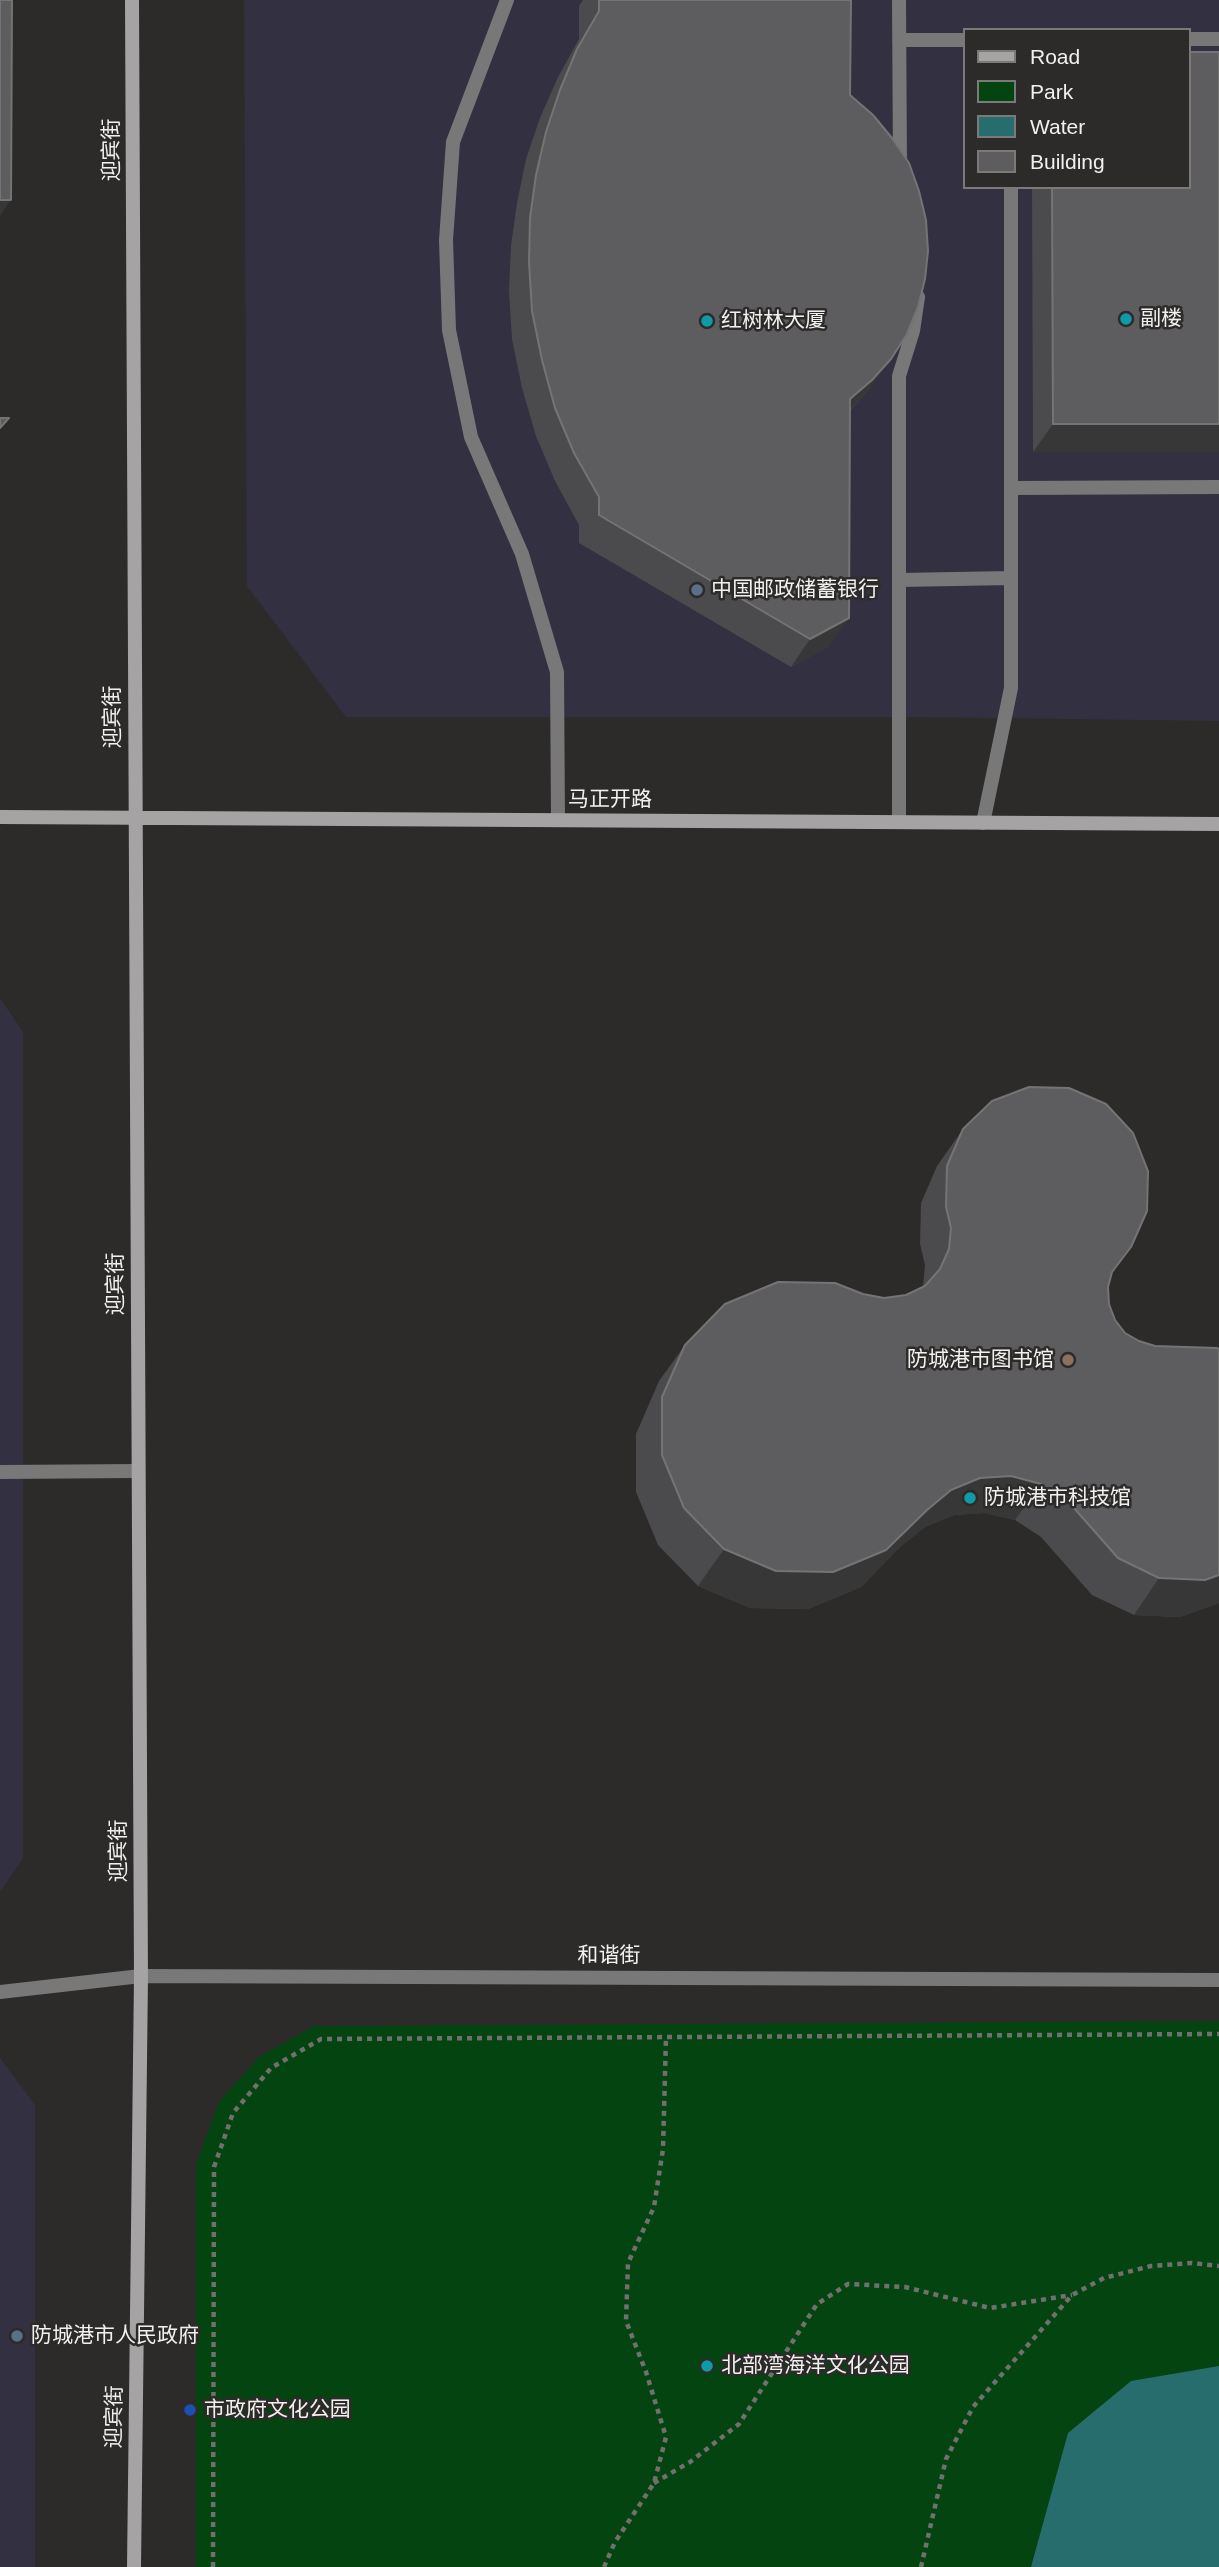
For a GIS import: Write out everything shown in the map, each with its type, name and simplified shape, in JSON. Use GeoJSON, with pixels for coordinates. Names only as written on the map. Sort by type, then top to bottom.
{"type":"FeatureCollection","features":[{"type":"Feature","properties":{"kind":"main road","name":"迎宾街"},"geometry":{"type":"LineString","coordinates":[[132,0],[141,1976],[134,2567]]}},
{"type":"Feature","properties":{"kind":"main road","name":"马正开路"},"geometry":{"type":"LineString","coordinates":[[0,817],[1219,824]]}},
{"type":"Feature","properties":{"kind":"street"},"geometry":{"type":"LineString","coordinates":[[507,0],[453,142],[446,240],[449,330],[471,437],[522,554],[557,672],[558,820]]}},
{"type":"Feature","properties":{"kind":"street"},"geometry":{"type":"LineString","coordinates":[[899,0],[899,164],[903,177]]}},
{"type":"Feature","properties":{"kind":"street"},"geometry":{"type":"LineString","coordinates":[[1191,39],[1219,39]]}},
{"type":"Feature","properties":{"kind":"street"},"geometry":{"type":"LineString","coordinates":[[899,40],[964,40]]}},
{"type":"Feature","properties":{"kind":"street"},"geometry":{"type":"LineString","coordinates":[[983,823],[1011,688],[1011,189]]}},
{"type":"Feature","properties":{"kind":"street"},"geometry":{"type":"LineString","coordinates":[[899,822],[899,376],[914,331],[920,280]]}},
{"type":"Feature","properties":{"kind":"street"},"geometry":{"type":"LineString","coordinates":[[1012,488],[1219,487]]}},
{"type":"Feature","properties":{"kind":"street"},"geometry":{"type":"LineString","coordinates":[[899,580],[1011,578]]}},
{"type":"Feature","properties":{"kind":"street"},"geometry":{"type":"LineString","coordinates":[[0,1472],[138,1471]]}},
{"type":"Feature","properties":{"kind":"street","name":"和谐街"},"geometry":{"type":"LineString","coordinates":[[0,1992],[141,1976],[1219,1980]]}},
{"type":"Feature","properties":{"kind":"path"},"geometry":{"type":"LineString","coordinates":[[213,2567],[214,2167],[233,2113],[263,2077],[271,2068],[321,2039],[1219,2034]]}},
{"type":"Feature","properties":{"kind":"path"},"geometry":{"type":"LineString","coordinates":[[604,2567],[615,2542],[654,2483],[666,2437],[646,2372],[625,2322],[628,2263],[654,2207],[663,2150],[666,2037]]}},
{"type":"Feature","properties":{"kind":"path"},"geometry":{"type":"LineString","coordinates":[[654,2483],[690,2462],[739,2424],[817,2304],[848,2284],[905,2287],[990,2308],[1072,2295],[1104,2278],[1151,2266],[1192,2263],[1219,2266]]}},
{"type":"Feature","properties":{"kind":"path"},"geometry":{"type":"LineString","coordinates":[[921,2567],[946,2459],[973,2407],[1072,2295]]}},
{"type":"Feature","properties":{"kind":"shaded area"},"geometry":{"type":"Polygon","coordinates":[[[244,0],[1219,0],[1219,721],[917,717],[346,717],[247,586],[244,0]]]}},
{"type":"Feature","properties":{"kind":"shaded area"},"geometry":{"type":"Polygon","coordinates":[[[0,998],[23,1032],[23,1858],[0,1892],[0,998]]]}},
{"type":"Feature","properties":{"kind":"shaded area","name":"防城港市人民政府"},"geometry":{"type":"Polygon","coordinates":[[[0,2058],[35,2105],[35,2567],[0,2567],[0,2058]]]}},
{"type":"Feature","properties":{"kind":"green space","name":"北部湾海洋文化公园"},"geometry":{"type":"Polygon","coordinates":[[[1219,2021],[1219,2567],[196,2567],[196,2165],[219,2102],[260,2056],[314,2026],[1219,2021]]]}},
{"type":"Feature","properties":{"kind":"water"},"geometry":{"type":"Polygon","coordinates":[[[1219,2366],[1219,2567],[1031,2567],[1068,2433],[1131,2381],[1219,2366]]]}},
{"type":"Feature","properties":{"kind":"building"},"geometry":{"type":"Polygon","coordinates":[[[0,0],[12,0],[11,200],[0,200],[0,0]]]}},
{"type":"Feature","properties":{"kind":"building","name":"红树林大厦"},"geometry":{"type":"Polygon","coordinates":[[[599,0],[851,0],[850,95],[873,115],[892,138],[909,163],[919,191],[926,220],[928,251],[918,307],[907,334],[891,359],[850,399],[849,618],[810,639],[599,515],[599,497],[574,453],[555,408],[532,311],[530,218],[546,132],[577,49],[599,11],[599,0]]]}},
{"type":"Feature","properties":{"kind":"building","name":"副楼"},"geometry":{"type":"Polygon","coordinates":[[[1191,52],[1219,52],[1219,424],[1053,424],[1052,189],[1191,189],[1191,52]]]}},
{"type":"Feature","properties":{"kind":"building"},"geometry":{"type":"Polygon","coordinates":[[[0,418],[9,418],[0,428],[0,418]]]}},
{"type":"Feature","properties":{"kind":"building"},"geometry":{"type":"Polygon","coordinates":[[[1029,1087],[1069,1088],[1106,1104],[1133,1133],[1148,1171],[1147,1211],[1131,1247],[1112,1272],[1108,1287],[1109,1304],[1115,1320],[1125,1333],[1155,1346],[1219,1349],[1219,1575],[1205,1580],[1159,1578],[1118,1558],[1067,1500],[1041,1484],[1011,1476],[980,1478],[951,1490],[886,1550],[833,1572],[776,1571],[724,1549],[684,1508],[662,1455],[662,1397],[685,1345],[725,1304],[778,1282],[835,1283],[863,1294],[884,1298],[906,1295],[925,1286],[940,1269],[949,1249],[951,1228],[946,1207],[947,1166],[963,1129],[992,1101],[1029,1087]]]}},
{"type":"Feature","properties":{"kind":"place","name":"副楼"},"geometry":{"type":"Point","coordinates":[1126,319]}},
{"type":"Feature","properties":{"kind":"place","name":"红树林大厦"},"geometry":{"type":"Point","coordinates":[707,321]}},
{"type":"Feature","properties":{"kind":"place","name":"中国邮政储蓄银行"},"geometry":{"type":"Point","coordinates":[697,590]}},
{"type":"Feature","properties":{"kind":"place","name":"防城港市图书馆"},"geometry":{"type":"Point","coordinates":[1068,1360]}},
{"type":"Feature","properties":{"kind":"place","name":"防城港市科技馆"},"geometry":{"type":"Point","coordinates":[970,1498]}},
{"type":"Feature","properties":{"kind":"place","name":"防城港市人民政府"},"geometry":{"type":"Point","coordinates":[17,2336]}},
{"type":"Feature","properties":{"kind":"place","name":"北部湾海洋文化公园"},"geometry":{"type":"Point","coordinates":[707,2366]}},
{"type":"Feature","properties":{"kind":"place","name":"市政府文化公园"},"geometry":{"type":"Point","coordinates":[190,2410]}}]}
